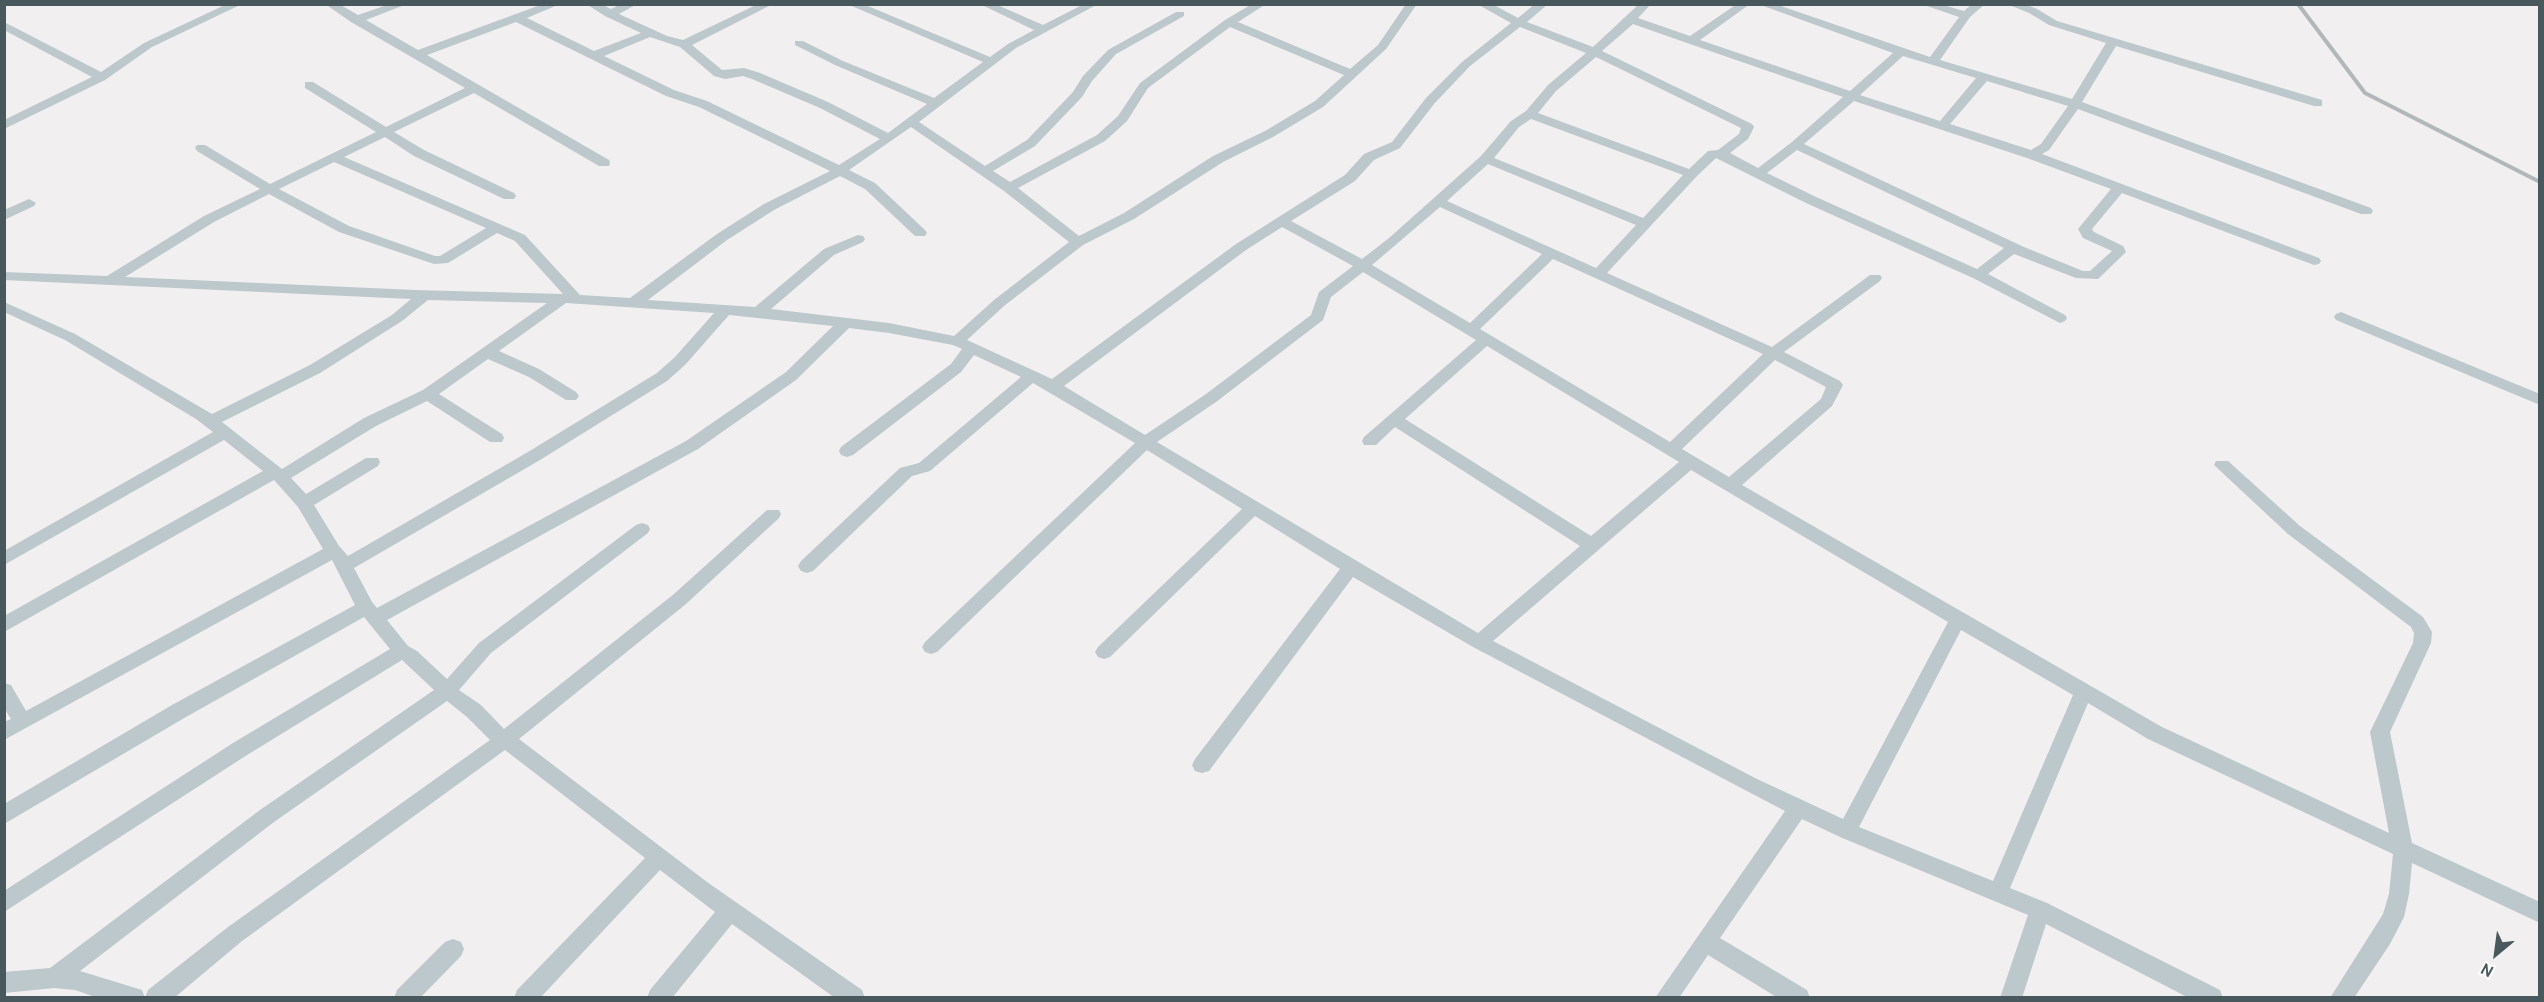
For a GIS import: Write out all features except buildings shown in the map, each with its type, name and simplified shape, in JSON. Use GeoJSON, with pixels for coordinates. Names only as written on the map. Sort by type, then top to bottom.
{"type":"FeatureCollection","features":[{"type":"Feature","properties":{"kind":"street"},"geometry":{"type":"LineString","coordinates":[[4,125],[101,77],[148,45],[237,4]]}},
{"type":"Feature","properties":{"kind":"street"},"geometry":{"type":"LineString","coordinates":[[330,4],[604,163]]}},
{"type":"Feature","properties":{"kind":"street"},"geometry":{"type":"LineString","coordinates":[[355,20],[402,4]]}},
{"type":"Feature","properties":{"kind":"street"},"geometry":{"type":"LineString","coordinates":[[417,56],[555,4]]}},
{"type":"Feature","properties":{"kind":"street"},"geometry":{"type":"LineString","coordinates":[[591,4],[651,33],[684,44],[718,73],[725,75],[744,72],[756,76],[825,105],[888,138]]}},
{"type":"Feature","properties":{"kind":"street"},"geometry":{"type":"LineString","coordinates":[[609,14],[632,4]]}},
{"type":"Feature","properties":{"kind":"street"},"geometry":{"type":"LineString","coordinates":[[684,44],[768,4]]}},
{"type":"Feature","properties":{"kind":"street"},"geometry":{"type":"LineString","coordinates":[[852,4],[990,61]]}},
{"type":"Feature","properties":{"kind":"street"},"geometry":{"type":"LineString","coordinates":[[986,4],[1044,30]]}},
{"type":"Feature","properties":{"kind":"street"},"geometry":{"type":"LineString","coordinates":[[632,304],[722,237],[769,207],[839,171],[888,138],[990,61],[1044,30],[1074,7],[1093,4]]}},
{"type":"Feature","properties":{"kind":"street"},"geometry":{"type":"LineString","coordinates":[[1008,188],[1101,138],[1123,118],[1144,86],[1229,22],[1262,4]]}},
{"type":"Feature","properties":{"kind":"street"},"geometry":{"type":"LineString","coordinates":[[847,451],[956,368],[965,359],[964,344],[999,303],[1078,242],[1129,216],[1218,159],[1269,134],[1319,104],[1382,47],[1412,4]]}},
{"type":"Feature","properties":{"kind":"street"},"geometry":{"type":"LineString","coordinates":[[1482,4],[1519,23],[1595,52],[1748,127],[1744,136],[1721,154]]}},
{"type":"Feature","properties":{"kind":"street"},"geometry":{"type":"LineString","coordinates":[[1053,386],[1177,292],[1350,178],[1369,157],[1396,145],[1431,101],[1466,64],[1544,4]]}},
{"type":"Feature","properties":{"kind":"street"},"geometry":{"type":"LineString","coordinates":[[931,647],[1147,441],[1220,391],[1318,317],[1324,295],[1439,202],[1486,159],[1515,124],[1530,114],[1552,88],[1632,20],[1646,4]]}},
{"type":"Feature","properties":{"kind":"street"},"geometry":{"type":"LineString","coordinates":[[1691,41],[1744,4]]}},
{"type":"Feature","properties":{"kind":"street"},"geometry":{"type":"LineString","coordinates":[[1763,4],[1901,52],[2075,104],[2366,211]]}},
{"type":"Feature","properties":{"kind":"street"},"geometry":{"type":"LineString","coordinates":[[1926,4],[1966,15]]}},
{"type":"Feature","properties":{"kind":"street"},"geometry":{"type":"LineString","coordinates":[[1933,61],[1966,15],[1980,4]]}},
{"type":"Feature","properties":{"kind":"street"},"geometry":{"type":"LineString","coordinates":[[2013,4],[2033,11],[2053,23],[2318,103]]}},
{"type":"Feature","properties":{"kind":"street"},"geometry":{"type":"LineString","coordinates":[[985,171],[1031,143],[1078,94],[1087,79],[1112,52],[1180,14]]}},
{"type":"Feature","properties":{"kind":"street"},"geometry":{"type":"LineString","coordinates":[[519,19],[670,93],[703,104],[870,186],[920,233]]}},
{"type":"Feature","properties":{"kind":"street"},"geometry":{"type":"LineString","coordinates":[[1632,20],[2032,155],[2314,261]]}},
{"type":"Feature","properties":{"kind":"street"},"geometry":{"type":"LineString","coordinates":[[1229,22],[1351,74]]}},
{"type":"Feature","properties":{"kind":"street"},"geometry":{"type":"LineString","coordinates":[[4,25],[101,77]]}},
{"type":"Feature","properties":{"kind":"street"},"geometry":{"type":"LineString","coordinates":[[596,55],[651,33]]}},
{"type":"Feature","properties":{"kind":"street"},"geometry":{"type":"LineString","coordinates":[[2032,155],[2045,147],[2075,104],[2113,41]]}},
{"type":"Feature","properties":{"kind":"street"},"geometry":{"type":"LineString","coordinates":[[799,43],[839,63],[935,103]]}},
{"type":"Feature","properties":{"kind":"street"},"geometry":{"type":"LineString","coordinates":[[1760,172],[1796,145],[1901,52]]}},
{"type":"Feature","properties":{"kind":"street"},"geometry":{"type":"LineString","coordinates":[[1943,124],[1984,77]]}},
{"type":"Feature","properties":{"kind":"street"},"geometry":{"type":"LineString","coordinates":[[309,85],[419,153],[509,196]]}},
{"type":"Feature","properties":{"kind":"street"},"geometry":{"type":"LineString","coordinates":[[109,281],[208,219],[474,88]]}},
{"type":"Feature","properties":{"kind":"street"},"geometry":{"type":"LineString","coordinates":[[1530,114],[1691,174]]}},
{"type":"Feature","properties":{"kind":"street"},"geometry":{"type":"LineString","coordinates":[[910,121],[985,171],[1078,242]]}},
{"type":"Feature","properties":{"kind":"street"},"geometry":{"type":"LineString","coordinates":[[1796,145],[2019,250],[2081,275],[2093,276],[2119,252],[2116,247],[2088,235],[2085,229],[2120,187]]}},
{"type":"Feature","properties":{"kind":"street"},"geometry":{"type":"LineString","coordinates":[[201,148],[269,189],[344,229],[434,260],[443,260],[496,228]]}},
{"type":"Feature","properties":{"kind":"street"},"geometry":{"type":"LineString","coordinates":[[1598,274],[1691,174],[1713,154],[1721,154],[1760,172],[1811,201],[1978,275],[2060,318]]}},
{"type":"Feature","properties":{"kind":"street"},"geometry":{"type":"LineString","coordinates":[[332,157],[416,191],[520,238],[528,244],[570,298]]}},
{"type":"Feature","properties":{"kind":"street"},"geometry":{"type":"LineString","coordinates":[[1486,159],[1644,223]]}},
{"type":"Feature","properties":{"kind":"street"},"geometry":{"type":"LineString","coordinates":[[1439,202],[1773,353],[1835,385],[1827,402],[1731,485]]}},
{"type":"Feature","properties":{"kind":"street"},"geometry":{"type":"LineString","coordinates":[[4,216],[29,203]]}},
{"type":"Feature","properties":{"kind":"street"},"geometry":{"type":"LineString","coordinates":[[1281,222],[1362,265],[1958,619],[2155,733],[2403,851],[2540,913]]}},
{"type":"Feature","properties":{"kind":"street"},"geometry":{"type":"LineString","coordinates":[[758,312],[829,252],[858,239]]}},
{"type":"Feature","properties":{"kind":"street"},"geometry":{"type":"LineString","coordinates":[[1978,275],[2005,252],[2019,250]]}},
{"type":"Feature","properties":{"kind":"street"},"geometry":{"type":"LineString","coordinates":[[1370,441],[1478,335],[1551,253]]}},
{"type":"Feature","properties":{"kind":"street"},"geometry":{"type":"LineString","coordinates":[[4,276],[425,295],[570,298],[758,312],[846,322],[964,344],[1053,386],[1479,642],[1748,784],[1847,831],[2040,910],[2212,998]]}},
{"type":"Feature","properties":{"kind":"street"},"geometry":{"type":"LineString","coordinates":[[1672,450],[1773,353],[1875,278]]}},
{"type":"Feature","properties":{"kind":"street"},"geometry":{"type":"LineString","coordinates":[[4,559],[218,427],[230,410],[315,369],[397,318],[425,295]]}},
{"type":"Feature","properties":{"kind":"street"},"geometry":{"type":"LineString","coordinates":[[4,625],[370,422],[428,394],[570,298]]}},
{"type":"Feature","properties":{"kind":"street"},"geometry":{"type":"LineString","coordinates":[[4,306],[70,337],[218,427],[278,474],[304,503],[339,558],[355,590],[402,651],[411,656],[447,691],[474,711],[503,741],[516,747],[730,910],[854,998]]}},
{"type":"Feature","properties":{"kind":"street"},"geometry":{"type":"LineString","coordinates":[[4,732],[526,461],[662,377],[680,361],[725,310]]}},
{"type":"Feature","properties":{"kind":"street"},"geometry":{"type":"LineString","coordinates":[[2341,317],[2540,400]]}},
{"type":"Feature","properties":{"kind":"street"},"geometry":{"type":"LineString","coordinates":[[4,814],[179,711],[692,445],[791,376],[846,322]]}},
{"type":"Feature","properties":{"kind":"street"},"geometry":{"type":"LineString","coordinates":[[487,352],[534,373],[571,396]]}},
{"type":"Feature","properties":{"kind":"street"},"geometry":{"type":"LineString","coordinates":[[807,566],[906,472],[924,467],[1032,376]]}},
{"type":"Feature","properties":{"kind":"street"},"geometry":{"type":"LineString","coordinates":[[428,394],[496,438]]}},
{"type":"Feature","properties":{"kind":"street"},"geometry":{"type":"LineString","coordinates":[[1394,419],[1592,545]]}},
{"type":"Feature","properties":{"kind":"street"},"geometry":{"type":"LineString","coordinates":[[1479,642],[1691,461]]}},
{"type":"Feature","properties":{"kind":"street"},"geometry":{"type":"LineString","coordinates":[[304,503],[372,462]]}},
{"type":"Feature","properties":{"kind":"street"},"geometry":{"type":"LineString","coordinates":[[2222,465],[2294,530],[2417,622],[2423,632],[2422,643],[2380,732],[2403,851],[2399,894],[2392,916],[2341,998]]}},
{"type":"Feature","properties":{"kind":"street"},"geometry":{"type":"LineString","coordinates":[[1104,652],[1253,508]]}},
{"type":"Feature","properties":{"kind":"street"},"geometry":{"type":"LineString","coordinates":[[156,998],[235,934],[503,741],[680,599],[773,514]]}},
{"type":"Feature","properties":{"kind":"street"},"geometry":{"type":"LineString","coordinates":[[54,978],[267,816],[447,691],[485,648],[642,529]]}},
{"type":"Feature","properties":{"kind":"street"},"geometry":{"type":"LineString","coordinates":[[1202,765],[1351,567]]}},
{"type":"Feature","properties":{"kind":"street"},"geometry":{"type":"LineString","coordinates":[[1847,831],[1958,619]]}},
{"type":"Feature","properties":{"kind":"street"},"geometry":{"type":"LineString","coordinates":[[4,903],[240,749],[402,651]]}},
{"type":"Feature","properties":{"kind":"street"},"geometry":{"type":"LineString","coordinates":[[4,690],[22,721]]}},
{"type":"Feature","properties":{"kind":"street"},"geometry":{"type":"LineString","coordinates":[[1998,892],[2083,692]]}},
{"type":"Feature","properties":{"kind":"street"},"geometry":{"type":"LineString","coordinates":[[1666,998],[1798,808]]}},
{"type":"Feature","properties":{"kind":"street"},"geometry":{"type":"LineString","coordinates":[[525,998],[659,857]]}},
{"type":"Feature","properties":{"kind":"street"},"geometry":{"type":"LineString","coordinates":[[658,998],[730,910]]}},
{"type":"Feature","properties":{"kind":"street"},"geometry":{"type":"LineString","coordinates":[[2011,998],[2040,910]]}},
{"type":"Feature","properties":{"kind":"street"},"geometry":{"type":"LineString","coordinates":[[1705,941],[1799,998]]}},
{"type":"Feature","properties":{"kind":"street"},"geometry":{"type":"LineString","coordinates":[[405,998],[453,949]]}},
{"type":"Feature","properties":{"kind":"street"},"geometry":{"type":"LineString","coordinates":[[4,983],[54,978],[75,980],[134,998]]}},
{"type":"Feature","properties":{"kind":"railway"},"geometry":{"type":"LineString","coordinates":[[2298,4],[2365,93],[2540,182]]}}]}
